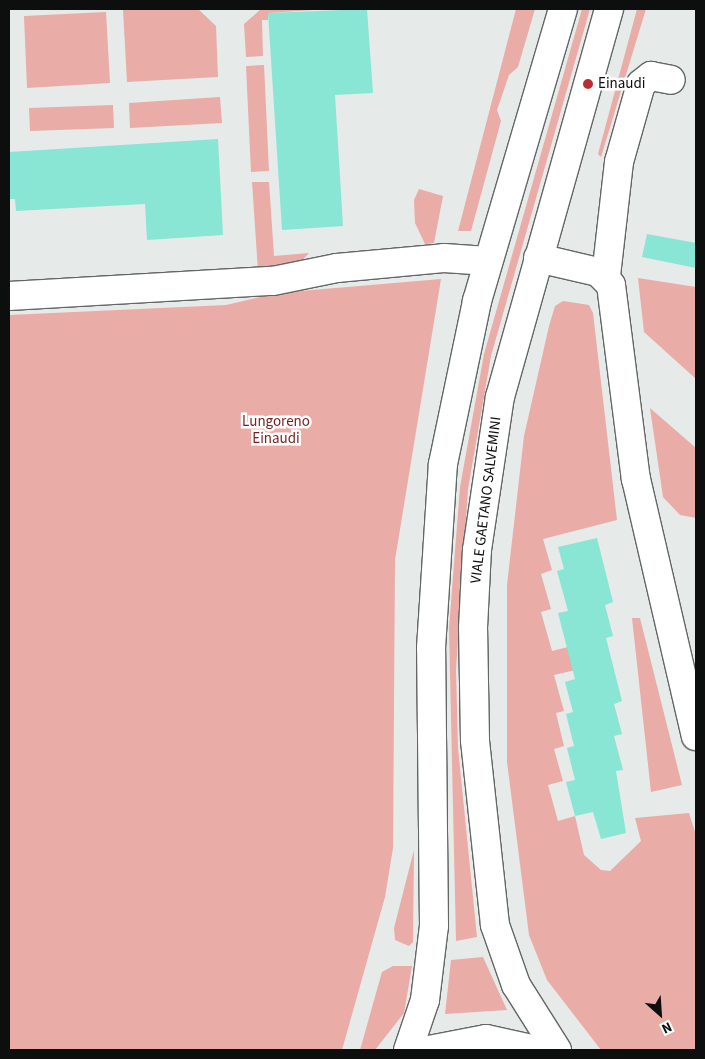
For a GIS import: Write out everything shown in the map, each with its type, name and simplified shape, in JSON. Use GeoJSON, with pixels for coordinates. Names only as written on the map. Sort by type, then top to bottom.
{"type":"FeatureCollection","features":[{"type":"Feature","properties":{"kind":"main road"},"geometry":{"type":"LineString","coordinates":[[408,1050],[425,1000],[434,926],[431,648],[438,509],[454,397],[488,261],[563,9]]}},
{"type":"Feature","properties":{"kind":"main road","name":"VIALE GAETANO SALVEMINI"},"geometry":{"type":"LineString","coordinates":[[557,1050],[516,985],[501,950],[489,882],[475,731],[477,550],[500,397],[609,9]]}},
{"type":"Feature","properties":{"kind":"main road"},"geometry":{"type":"LineString","coordinates":[[671,80],[651,76],[641,84],[620,162],[606,276],[614,306],[636,480],[696,736]]}},
{"type":"Feature","properties":{"kind":"main road"},"geometry":{"type":"LineString","coordinates":[[9,296],[273,281],[336,268],[444,258],[488,261]]}},
{"type":"Feature","properties":{"kind":"main road"},"geometry":{"type":"LineString","coordinates":[[538,258],[606,276]]}},
{"type":"Feature","properties":{"kind":"main road"},"geometry":{"type":"LineString","coordinates":[[429,1050],[486,1039],[536,1050]]}},
{"type":"Feature","properties":{"kind":"green space"},"geometry":{"type":"Polygon","coordinates":[[[198,9],[216,26],[218,77],[127,82],[123,10],[198,9]]]}},
{"type":"Feature","properties":{"kind":"green space"},"geometry":{"type":"Polygon","coordinates":[[[261,9],[328,9],[268,13],[268,20],[262,20],[263,56],[246,57],[244,24],[261,9]]]}},
{"type":"Feature","properties":{"kind":"green space"},"geometry":{"type":"Polygon","coordinates":[[[516,9],[535,9],[518,67],[509,75],[497,110],[501,121],[471,231],[458,231],[516,9]]]}},
{"type":"Feature","properties":{"kind":"green space"},"geometry":{"type":"Polygon","coordinates":[[[582,9],[590,9],[491,356],[468,489],[456,670],[458,748],[477,937],[456,941],[449,628],[460,487],[484,354],[582,9]]]}},
{"type":"Feature","properties":{"kind":"green space"},"geometry":{"type":"Polygon","coordinates":[[[637,9],[646,9],[601,157],[598,154],[637,9]]]}},
{"type":"Feature","properties":{"kind":"green space"},"geometry":{"type":"Polygon","coordinates":[[[106,12],[110,83],[27,88],[24,16],[106,12]]]}},
{"type":"Feature","properties":{"kind":"green space"},"geometry":{"type":"Polygon","coordinates":[[[264,65],[269,171],[251,172],[246,66],[264,65]]]}},
{"type":"Feature","properties":{"kind":"green space"},"geometry":{"type":"Polygon","coordinates":[[[220,97],[222,123],[130,128],[129,103],[220,97]]]}},
{"type":"Feature","properties":{"kind":"green space"},"geometry":{"type":"Polygon","coordinates":[[[113,105],[114,128],[30,131],[29,108],[113,105]]]}},
{"type":"Feature","properties":{"kind":"green space"},"geometry":{"type":"Polygon","coordinates":[[[252,182],[269,182],[274,256],[309,253],[298,265],[258,271],[252,182]]]}},
{"type":"Feature","properties":{"kind":"green space"},"geometry":{"type":"Polygon","coordinates":[[[419,189],[443,196],[434,243],[425,244],[415,223],[414,200],[419,189]]]}},
{"type":"Feature","properties":{"kind":"green space"},"geometry":{"type":"Polygon","coordinates":[[[638,278],[696,287],[696,379],[644,332],[638,278]]]}},
{"type":"Feature","properties":{"kind":"green space","name":"Lungoreno Einaudi"},"geometry":{"type":"Polygon","coordinates":[[[441,279],[395,560],[393,848],[385,897],[342,1050],[9,1050],[9,315],[226,305],[277,293],[441,279]]]}},
{"type":"Feature","properties":{"kind":"green space"},"geometry":{"type":"Polygon","coordinates":[[[563,301],[589,305],[593,313],[617,520],[543,539],[552,570],[541,574],[551,609],[541,612],[552,651],[604,638],[610,662],[554,675],[564,711],[556,713],[564,746],[554,749],[563,781],[548,785],[558,821],[575,816],[584,855],[601,870],[610,871],[641,841],[635,818],[689,813],[696,835],[696,1050],[601,1050],[547,980],[529,935],[507,762],[507,585],[524,436],[549,326],[555,306],[563,301]]]}},
{"type":"Feature","properties":{"kind":"green space"},"geometry":{"type":"Polygon","coordinates":[[[650,408],[696,448],[696,518],[680,515],[663,497],[650,408]]]}},
{"type":"Feature","properties":{"kind":"green space"},"geometry":{"type":"Polygon","coordinates":[[[632,618],[640,618],[682,785],[651,792],[632,618]]]}},
{"type":"Feature","properties":{"kind":"green space"},"geometry":{"type":"Polygon","coordinates":[[[414,850],[413,942],[409,946],[395,940],[394,928],[414,850]]]}},
{"type":"Feature","properties":{"kind":"green space"},"geometry":{"type":"Polygon","coordinates":[[[483,957],[507,1010],[445,1014],[451,960],[483,957]]]}},
{"type":"Feature","properties":{"kind":"green space"},"geometry":{"type":"Polygon","coordinates":[[[393,966],[412,966],[404,1013],[375,1050],[360,1050],[382,972],[393,966]]]}},
{"type":"Feature","properties":{"kind":"building"},"geometry":{"type":"Polygon","coordinates":[[[367,9],[373,93],[335,95],[343,226],[282,230],[268,13],[367,9]]]}},
{"type":"Feature","properties":{"kind":"building"},"geometry":{"type":"Polygon","coordinates":[[[218,139],[223,235],[147,240],[145,204],[16,211],[15,199],[9,199],[9,152],[218,139]]]}},
{"type":"Feature","properties":{"kind":"building"},"geometry":{"type":"Polygon","coordinates":[[[647,234],[696,243],[696,268],[642,257],[647,234]]]}},
{"type":"Feature","properties":{"kind":"building"},"geometry":{"type":"Polygon","coordinates":[[[597,538],[613,602],[605,605],[613,636],[606,638],[622,701],[614,704],[622,734],[614,736],[623,770],[616,771],[626,833],[601,839],[593,812],[575,816],[566,782],[575,780],[567,748],[574,746],[566,714],[573,712],[565,682],[575,679],[558,613],[568,611],[557,571],[564,569],[558,547],[597,538]]]}},
{"type":"Feature","properties":{"kind":"place","name":"Einaudi"},"geometry":{"type":"Point","coordinates":[588,84]}}]}
